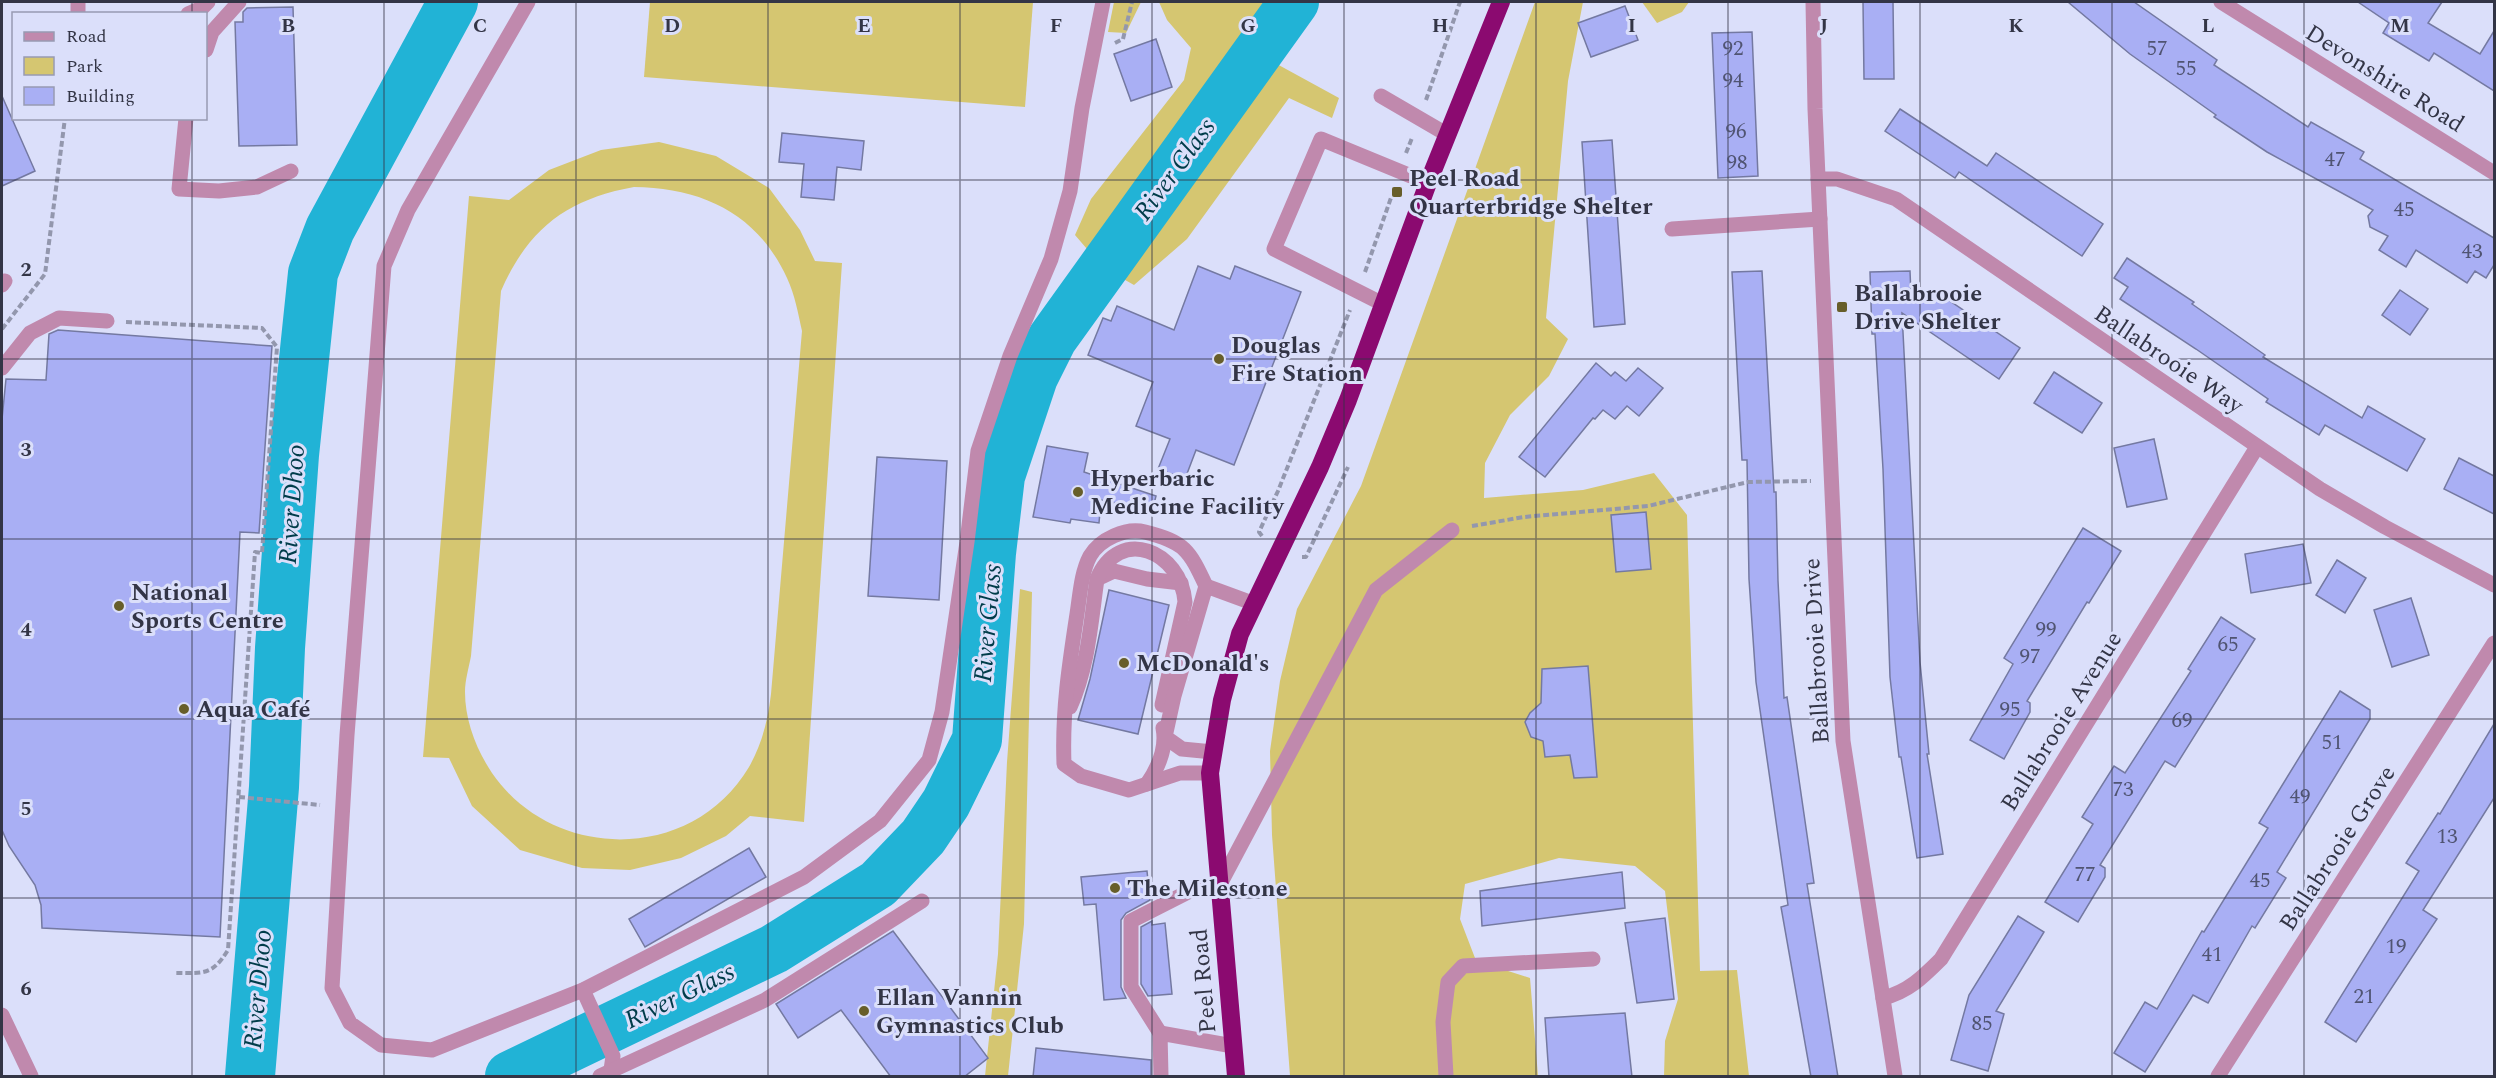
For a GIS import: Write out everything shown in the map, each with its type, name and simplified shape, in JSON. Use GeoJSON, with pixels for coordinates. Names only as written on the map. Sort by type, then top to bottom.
{"type":"FeatureCollection","features":[{"type":"Feature","properties":{"kind":"highway","name":"Peel Road"},"geometry":{"type":"LineString","coordinates":[[1236,1077],[1218,888],[1210,773],[1222,699],[1240,634],[1320,467],[1428,183],[1501,2]]}},
{"type":"Feature","properties":{"kind":"street"},"geometry":{"type":"LineString","coordinates":[[193,12],[208,2]]}},
{"type":"Feature","properties":{"kind":"street"},"geometry":{"type":"LineString","coordinates":[[207,47],[213,32],[238,2]]}},
{"type":"Feature","properties":{"kind":"street"},"geometry":{"type":"LineString","coordinates":[[528,2],[408,210],[384,266],[347,735],[333,988],[350,1023],[381,1044],[432,1050],[586,994],[804,877],[880,821],[929,760],[944,701],[978,450],[1010,356],[1051,259],[1064,214],[1070,191],[1082,108],[1102,2]]}},
{"type":"Feature","properties":{"kind":"street","name":"Ballabrooie Drive"},"geometry":{"type":"LineString","coordinates":[[1813,2],[1830,480],[1843,741],[1895,1077]]}},
{"type":"Feature","properties":{"kind":"street","name":"Devonshire Road"},"geometry":{"type":"LineString","coordinates":[[2221,2],[2494,172]]}},
{"type":"Feature","properties":{"kind":"street"},"geometry":{"type":"LineString","coordinates":[[1381,96],[1448,135]]}},
{"type":"Feature","properties":{"kind":"street"},"geometry":{"type":"LineString","coordinates":[[186,120],[179,189],[219,191],[257,187],[291,171]]}},
{"type":"Feature","properties":{"kind":"street"},"geometry":{"type":"LineString","coordinates":[[1383,304],[1274,249],[1321,139],[1428,183]]}},
{"type":"Feature","properties":{"kind":"street","name":"Ballabrooie Way"},"geometry":{"type":"LineString","coordinates":[[1818,179],[1837,179],[1896,199],[2320,489],[2385,527],[2494,585]]}},
{"type":"Feature","properties":{"kind":"street"},"geometry":{"type":"LineString","coordinates":[[1672,229],[1820,219]]}},
{"type":"Feature","properties":{"kind":"street"},"geometry":{"type":"LineString","coordinates":[[2,368],[9,356],[30,333],[59,318],[107,321]]}},
{"type":"Feature","properties":{"kind":"street","name":"Ballabrooie Avenue"},"geometry":{"type":"LineString","coordinates":[[1883,998],[1898,994],[1921,980],[1941,959],[2257,447]]}},
{"type":"Feature","properties":{"kind":"street"},"geometry":{"type":"LineString","coordinates":[[1210,773],[1180,773],[1129,790],[1081,776],[1064,764],[1062,722],[1068,669],[1085,568],[1095,550],[1106,540],[1131,530],[1161,536],[1178,543],[1188,551],[1206,586],[1255,604]]}},
{"type":"Feature","properties":{"kind":"street"},"geometry":{"type":"LineString","coordinates":[[1161,1077],[1160,1033],[1131,987],[1131,921],[1192,890],[1218,888],[1376,590],[1452,530]]}},
{"type":"Feature","properties":{"kind":"street"},"geometry":{"type":"LineString","coordinates":[[1062,722],[1075,695],[1086,651],[1097,579],[1106,562],[1117,553],[1138,550],[1154,554],[1170,563],[1181,583],[1185,602],[1160,713],[1165,737],[1182,749],[1213,752]]}},
{"type":"Feature","properties":{"kind":"street"},"geometry":{"type":"LineString","coordinates":[[1097,579],[1114,571],[1147,579],[1181,583]]}},
{"type":"Feature","properties":{"kind":"street"},"geometry":{"type":"LineString","coordinates":[[1147,784],[1157,769],[1174,696],[1206,586]]}},
{"type":"Feature","properties":{"kind":"street","name":"Ballabrooie Grove"},"geometry":{"type":"LineString","coordinates":[[2218,1077],[2494,643]]}},
{"type":"Feature","properties":{"kind":"street"},"geometry":{"type":"LineString","coordinates":[[586,994],[608,1068],[765,1000],[922,901]]}},
{"type":"Feature","properties":{"kind":"street"},"geometry":{"type":"LineString","coordinates":[[1446,1077],[1443,1022],[1448,982],[1463,966],[1593,959]]}},
{"type":"Feature","properties":{"kind":"street"},"geometry":{"type":"LineString","coordinates":[[2,1015],[31,1077]]}},
{"type":"Feature","properties":{"kind":"street"},"geometry":{"type":"LineString","coordinates":[[1160,1033],[1233,1046]]}},
{"type":"Feature","properties":{"kind":"path"},"geometry":{"type":"LineString","coordinates":[[2,329],[45,274],[64,120]]}},
{"type":"Feature","properties":{"kind":"path"},"geometry":{"type":"LineString","coordinates":[[1259,532],[1278,491],[1352,307]]}},
{"type":"Feature","properties":{"kind":"path"},"geometry":{"type":"LineString","coordinates":[[107,321],[262,328],[277,347],[262,553],[255,552],[228,950],[220,964],[207,973],[175,973]]}},
{"type":"Feature","properties":{"kind":"path"},"geometry":{"type":"LineString","coordinates":[[1452,530],[1524,517],[1648,506],[1748,482],[1830,480]]}},
{"type":"Feature","properties":{"kind":"path"},"geometry":{"type":"LineString","coordinates":[[239,797],[320,805]]}},
{"type":"Feature","properties":{"kind":"green space"},"geometry":{"type":"Polygon","coordinates":[[[650,2],[1033,2],[1025,107],[644,77],[650,2]]]}},
{"type":"Feature","properties":{"kind":"green space"},"geometry":{"type":"Polygon","coordinates":[[[1114,2],[1141,2],[1126,33],[1108,32],[1114,2]]]}},
{"type":"Feature","properties":{"kind":"green space"},"geometry":{"type":"Polygon","coordinates":[[[1159,2],[1274,2],[1087,249],[1075,235],[1091,199],[1184,80],[1191,48],[1167,20],[1159,2]]]}},
{"type":"Feature","properties":{"kind":"green space"},"geometry":{"type":"Polygon","coordinates":[[[1535,2],[1583,2],[1568,81],[1546,318],[1568,339],[1549,376],[1510,415],[1485,463],[1484,498],[1583,490],[1654,473],[1687,515],[1700,971],[1737,970],[1749,1076],[1664,1076],[1665,1041],[1678,999],[1665,891],[1635,866],[1559,858],[1465,884],[1460,919],[1480,971],[1505,970],[1530,978],[1538,1076],[1290,1076],[1272,835],[1270,751],[1280,681],[1297,609],[1361,486],[1535,2]]]}},
{"type":"Feature","properties":{"kind":"green space"},"geometry":{"type":"Polygon","coordinates":[[[1642,2],[1689,2],[1682,12],[1657,23],[1642,2]]]}},
{"type":"Feature","properties":{"kind":"green space"},"geometry":{"type":"Polygon","coordinates":[[[1275,63],[1339,98],[1332,118],[1289,98],[1187,239],[1134,285],[1118,276],[1275,63]]]}},
{"type":"Feature","properties":{"kind":"green space"},"geometry":{"type":"Polygon","coordinates":[[[659,142],[716,156],[769,188],[800,230],[815,261],[842,263],[804,822],[750,816],[726,836],[681,858],[630,870],[582,868],[520,850],[472,806],[449,758],[423,757],[469,196],[509,200],[549,170],[601,150],[659,142]],[[634,187],[610,192],[570,209],[552,220],[524,250],[501,291],[471,656],[465,687],[467,713],[481,754],[492,773],[518,802],[550,823],[585,836],[622,839],[659,835],[693,821],[724,798],[754,758],[761,741],[771,694],[802,331],[787,278],[775,255],[760,237],[725,208],[682,192],[634,187]]]}},
{"type":"Feature","properties":{"kind":"green space"},"geometry":{"type":"Polygon","coordinates":[[[1020,589],[1032,592],[1024,924],[1008,1076],[985,1076],[998,954],[1007,762],[1020,589]]]}},
{"type":"Feature","properties":{"kind":"building"},"geometry":{"type":"Polygon","coordinates":[[[1863,2],[1893,2],[1894,79],[1864,79],[1863,2]]]}},
{"type":"Feature","properties":{"kind":"building"},"geometry":{"type":"Polygon","coordinates":[[[2068,2],[2134,2],[2217,60],[2214,65],[2308,127],[2311,122],[2364,152],[2360,159],[2494,238],[2494,265],[2486,278],[2475,271],[2467,283],[2416,250],[2406,267],[2379,250],[2388,236],[2370,227],[2368,216],[2373,210],[2267,152],[2214,117],[2216,115],[2130,54],[2068,2]]]}},
{"type":"Feature","properties":{"kind":"building"},"geometry":{"type":"Polygon","coordinates":[[[2358,2],[2442,2],[2428,23],[2480,54],[2494,31],[2494,91],[2434,53],[2429,61],[2383,33],[2389,23],[2358,2]]]}},
{"type":"Feature","properties":{"kind":"building"},"geometry":{"type":"Polygon","coordinates":[[[1625,6],[1638,40],[1591,57],[1578,23],[1625,6]]]}},
{"type":"Feature","properties":{"kind":"building"},"geometry":{"type":"Polygon","coordinates":[[[293,7],[297,145],[239,146],[235,22],[243,22],[243,12],[247,8],[293,7]]]}},
{"type":"Feature","properties":{"kind":"building"},"geometry":{"type":"Polygon","coordinates":[[[1752,32],[1758,176],[1718,178],[1712,33],[1752,32]]]}},
{"type":"Feature","properties":{"kind":"building"},"geometry":{"type":"Polygon","coordinates":[[[1156,39],[1172,87],[1131,101],[1114,54],[1156,39]]]}},
{"type":"Feature","properties":{"kind":"building"},"geometry":{"type":"Polygon","coordinates":[[[2,96],[35,171],[2,186],[2,96]]]}},
{"type":"Feature","properties":{"kind":"building"},"geometry":{"type":"Polygon","coordinates":[[[1900,109],[1987,166],[1996,153],[2103,224],[2082,256],[1959,172],[1955,178],[1885,131],[1900,109]]]}},
{"type":"Feature","properties":{"kind":"building"},"geometry":{"type":"Polygon","coordinates":[[[782,133],[864,141],[861,170],[837,167],[834,200],[801,197],[804,164],[779,162],[782,133]]]}},
{"type":"Feature","properties":{"kind":"building"},"geometry":{"type":"Polygon","coordinates":[[[1612,140],[1625,324],[1594,327],[1582,142],[1612,140]]]}},
{"type":"Feature","properties":{"kind":"building"},"geometry":{"type":"Polygon","coordinates":[[[2127,258],[2194,302],[2192,304],[2265,355],[2263,357],[2362,418],[2368,406],[2425,439],[2407,471],[2325,425],[2319,435],[2266,402],[2268,399],[2120,299],[2128,287],[2114,278],[2127,258]]]}},
{"type":"Feature","properties":{"kind":"building","name":"Douglas Fire Station"},"geometry":{"type":"Polygon","coordinates":[[[1198,266],[1230,279],[1235,266],[1301,292],[1234,465],[1196,450],[1185,479],[1158,469],[1170,439],[1136,426],[1153,382],[1088,355],[1103,318],[1111,321],[1117,306],[1174,330],[1198,266]]]}},
{"type":"Feature","properties":{"kind":"building"},"geometry":{"type":"Polygon","coordinates":[[[1762,271],[1774,492],[1776,492],[1784,698],[1787,697],[1814,883],[1807,884],[1838,1077],[1811,1077],[1781,907],[1788,905],[1756,682],[1749,579],[1747,460],[1742,460],[1732,272],[1762,271]]]}},
{"type":"Feature","properties":{"kind":"building"},"geometry":{"type":"Polygon","coordinates":[[[1910,271],[1911,295],[1950,294],[1950,301],[2020,348],[1999,379],[1902,313],[1920,662],[1929,754],[1927,754],[1943,854],[1917,858],[1901,757],[1899,757],[1890,677],[1883,469],[1875,334],[1872,334],[1870,272],[1910,271]]]}},
{"type":"Feature","properties":{"kind":"building"},"geometry":{"type":"Polygon","coordinates":[[[2400,290],[2428,309],[2410,335],[2382,315],[2400,290]]]}},
{"type":"Feature","properties":{"kind":"building","name":"National Sports Centre"},"geometry":{"type":"Polygon","coordinates":[[[58,330],[272,346],[259,533],[240,532],[220,937],[42,928],[41,905],[35,885],[9,846],[2,830],[2,419],[6,379],[46,380],[49,334],[58,330]]]}},
{"type":"Feature","properties":{"kind":"building"},"geometry":{"type":"Polygon","coordinates":[[[1596,363],[1611,376],[1615,372],[1626,381],[1638,368],[1663,388],[1639,416],[1627,406],[1615,419],[1603,410],[1595,419],[1593,418],[1545,477],[1519,457],[1596,363]]]}},
{"type":"Feature","properties":{"kind":"building"},"geometry":{"type":"Polygon","coordinates":[[[2054,372],[2102,403],[2082,433],[2034,403],[2054,372]]]}},
{"type":"Feature","properties":{"kind":"building"},"geometry":{"type":"Polygon","coordinates":[[[2154,439],[2167,499],[2127,507],[2114,448],[2154,439]]]}},
{"type":"Feature","properties":{"kind":"building","name":"Hyperbaric Medicine Facility"},"geometry":{"type":"Polygon","coordinates":[[[1047,446],[1088,453],[1084,472],[1156,496],[1152,512],[1101,500],[1099,523],[1071,519],[1070,523],[1033,517],[1047,446]]]}},
{"type":"Feature","properties":{"kind":"building"},"geometry":{"type":"Polygon","coordinates":[[[877,457],[947,461],[939,600],[868,596],[877,457]]]}},
{"type":"Feature","properties":{"kind":"building"},"geometry":{"type":"Polygon","coordinates":[[[2459,458],[2494,476],[2494,514],[2444,489],[2459,458]]]}},
{"type":"Feature","properties":{"kind":"building"},"geometry":{"type":"Polygon","coordinates":[[[1646,512],[1651,569],[1616,572],[1611,515],[1646,512]]]}},
{"type":"Feature","properties":{"kind":"building"},"geometry":{"type":"Polygon","coordinates":[[[2083,528],[2121,551],[2027,701],[2030,703],[2030,712],[2004,759],[1970,740],[2013,664],[2004,658],[2083,528]]]}},
{"type":"Feature","properties":{"kind":"building"},"geometry":{"type":"Polygon","coordinates":[[[2303,544],[2311,583],[2251,593],[2245,554],[2303,544]]]}},
{"type":"Feature","properties":{"kind":"building"},"geometry":{"type":"Polygon","coordinates":[[[2337,560],[2366,578],[2345,613],[2316,595],[2337,560]]]}},
{"type":"Feature","properties":{"kind":"building","name":"McDonald's"},"geometry":{"type":"Polygon","coordinates":[[[1109,590],[1169,605],[1138,734],[1078,720],[1090,679],[1109,590]]]}},
{"type":"Feature","properties":{"kind":"building"},"geometry":{"type":"Polygon","coordinates":[[[2411,598],[2429,655],[2392,667],[2374,610],[2411,598]]]}},
{"type":"Feature","properties":{"kind":"building"},"geometry":{"type":"Polygon","coordinates":[[[2221,617],[2255,639],[2175,767],[2165,761],[2100,865],[2105,868],[2105,877],[2078,922],[2045,902],[2093,824],[2082,817],[2114,766],[2125,773],[2191,671],[2188,669],[2221,617]]]}},
{"type":"Feature","properties":{"kind":"building"},"geometry":{"type":"Polygon","coordinates":[[[1588,666],[1597,777],[1574,778],[1570,755],[1545,757],[1543,741],[1531,737],[1525,722],[1530,713],[1541,703],[1542,669],[1588,666]]]}},
{"type":"Feature","properties":{"kind":"building"},"geometry":{"type":"Polygon","coordinates":[[[2340,691],[2370,710],[2370,719],[2277,872],[2286,878],[2255,928],[2252,926],[2208,1003],[2193,995],[2145,1072],[2114,1053],[2145,1002],[2157,1009],[2202,931],[2204,932],[2268,828],[2259,823],[2340,691]]]}},
{"type":"Feature","properties":{"kind":"building"},"geometry":{"type":"Polygon","coordinates":[[[2494,724],[2494,798],[2423,910],[2437,919],[2356,1042],[2325,1022],[2419,871],[2406,863],[2438,813],[2440,814],[2494,724]]]}},
{"type":"Feature","properties":{"kind":"building"},"geometry":{"type":"Polygon","coordinates":[[[749,848],[766,877],[645,947],[629,919],[749,848]]]}},
{"type":"Feature","properties":{"kind":"building"},"geometry":{"type":"Polygon","coordinates":[[[1147,871],[1150,900],[1126,913],[1121,920],[1121,987],[1126,998],[1104,1000],[1096,904],[1084,905],[1081,877],[1147,871]]]}},
{"type":"Feature","properties":{"kind":"building"},"geometry":{"type":"Polygon","coordinates":[[[1622,872],[1625,908],[1482,926],[1480,891],[1622,872]]]}},
{"type":"Feature","properties":{"kind":"building"},"geometry":{"type":"Polygon","coordinates":[[[2018,916],[2044,932],[1996,1011],[2004,1014],[1988,1071],[1951,1060],[1969,995],[2018,916]]]}},
{"type":"Feature","properties":{"kind":"building"},"geometry":{"type":"Polygon","coordinates":[[[1665,918],[1674,999],[1637,1003],[1625,923],[1665,918]]]}},
{"type":"Feature","properties":{"kind":"building"},"geometry":{"type":"Polygon","coordinates":[[[1152,921],[1152,925],[1165,923],[1172,994],[1148,996],[1141,984],[1141,927],[1152,921]]]}},
{"type":"Feature","properties":{"kind":"building"},"geometry":{"type":"Polygon","coordinates":[[[893,931],[988,1058],[964,1077],[891,1077],[841,1010],[798,1038],[776,1004],[893,931]]]}},
{"type":"Feature","properties":{"kind":"building"},"geometry":{"type":"Polygon","coordinates":[[[1625,1013],[1632,1077],[1549,1077],[1545,1018],[1625,1013]]]}},
{"type":"Feature","properties":{"kind":"building"},"geometry":{"type":"Polygon","coordinates":[[[1036,1048],[1151,1060],[1151,1077],[1033,1077],[1036,1048]]]}},
{"type":"Feature","properties":{"kind":"waterway","name":"River Dhoo"},"geometry":{"type":"LineString","coordinates":[[250,1076],[274,787],[280,648],[294,455],[313,273],[330,229],[453,2]]}},
{"type":"Feature","properties":{"kind":"waterway","name":"River Glass"},"geometry":{"type":"LineString","coordinates":[[510,1076],[774,949],[878,884],[923,837],[946,803],[977,740],[991,553],[1000,476],[1033,377],[1052,339],[1294,2]]}},
{"type":"Feature","properties":{"kind":"place","name":"Peel Road Quarterbridge Shelter"},"geometry":{"type":"Point","coordinates":[1397,192]}},
{"type":"Feature","properties":{"kind":"place","name":"Ballabrooie Drive Shelter"},"geometry":{"type":"Point","coordinates":[1842,307]}},
{"type":"Feature","properties":{"kind":"place","name":"Douglas Fire Station"},"geometry":{"type":"Point","coordinates":[1219,359]}},
{"type":"Feature","properties":{"kind":"place","name":"Hyperbaric Medicine Facility"},"geometry":{"type":"Point","coordinates":[1078,492]}},
{"type":"Feature","properties":{"kind":"place","name":"National Sports Centre"},"geometry":{"type":"Point","coordinates":[119,606]}},
{"type":"Feature","properties":{"kind":"place","name":"McDonald's"},"geometry":{"type":"Point","coordinates":[1124,663]}},
{"type":"Feature","properties":{"kind":"place","name":"Aqua Café"},"geometry":{"type":"Point","coordinates":[184,709]}},
{"type":"Feature","properties":{"kind":"place","name":"The Milestone"},"geometry":{"type":"Point","coordinates":[1115,888]}},
{"type":"Feature","properties":{"kind":"place","name":"Ellan Vannin Gymnastics Club"},"geometry":{"type":"Point","coordinates":[864,1011]}}]}
